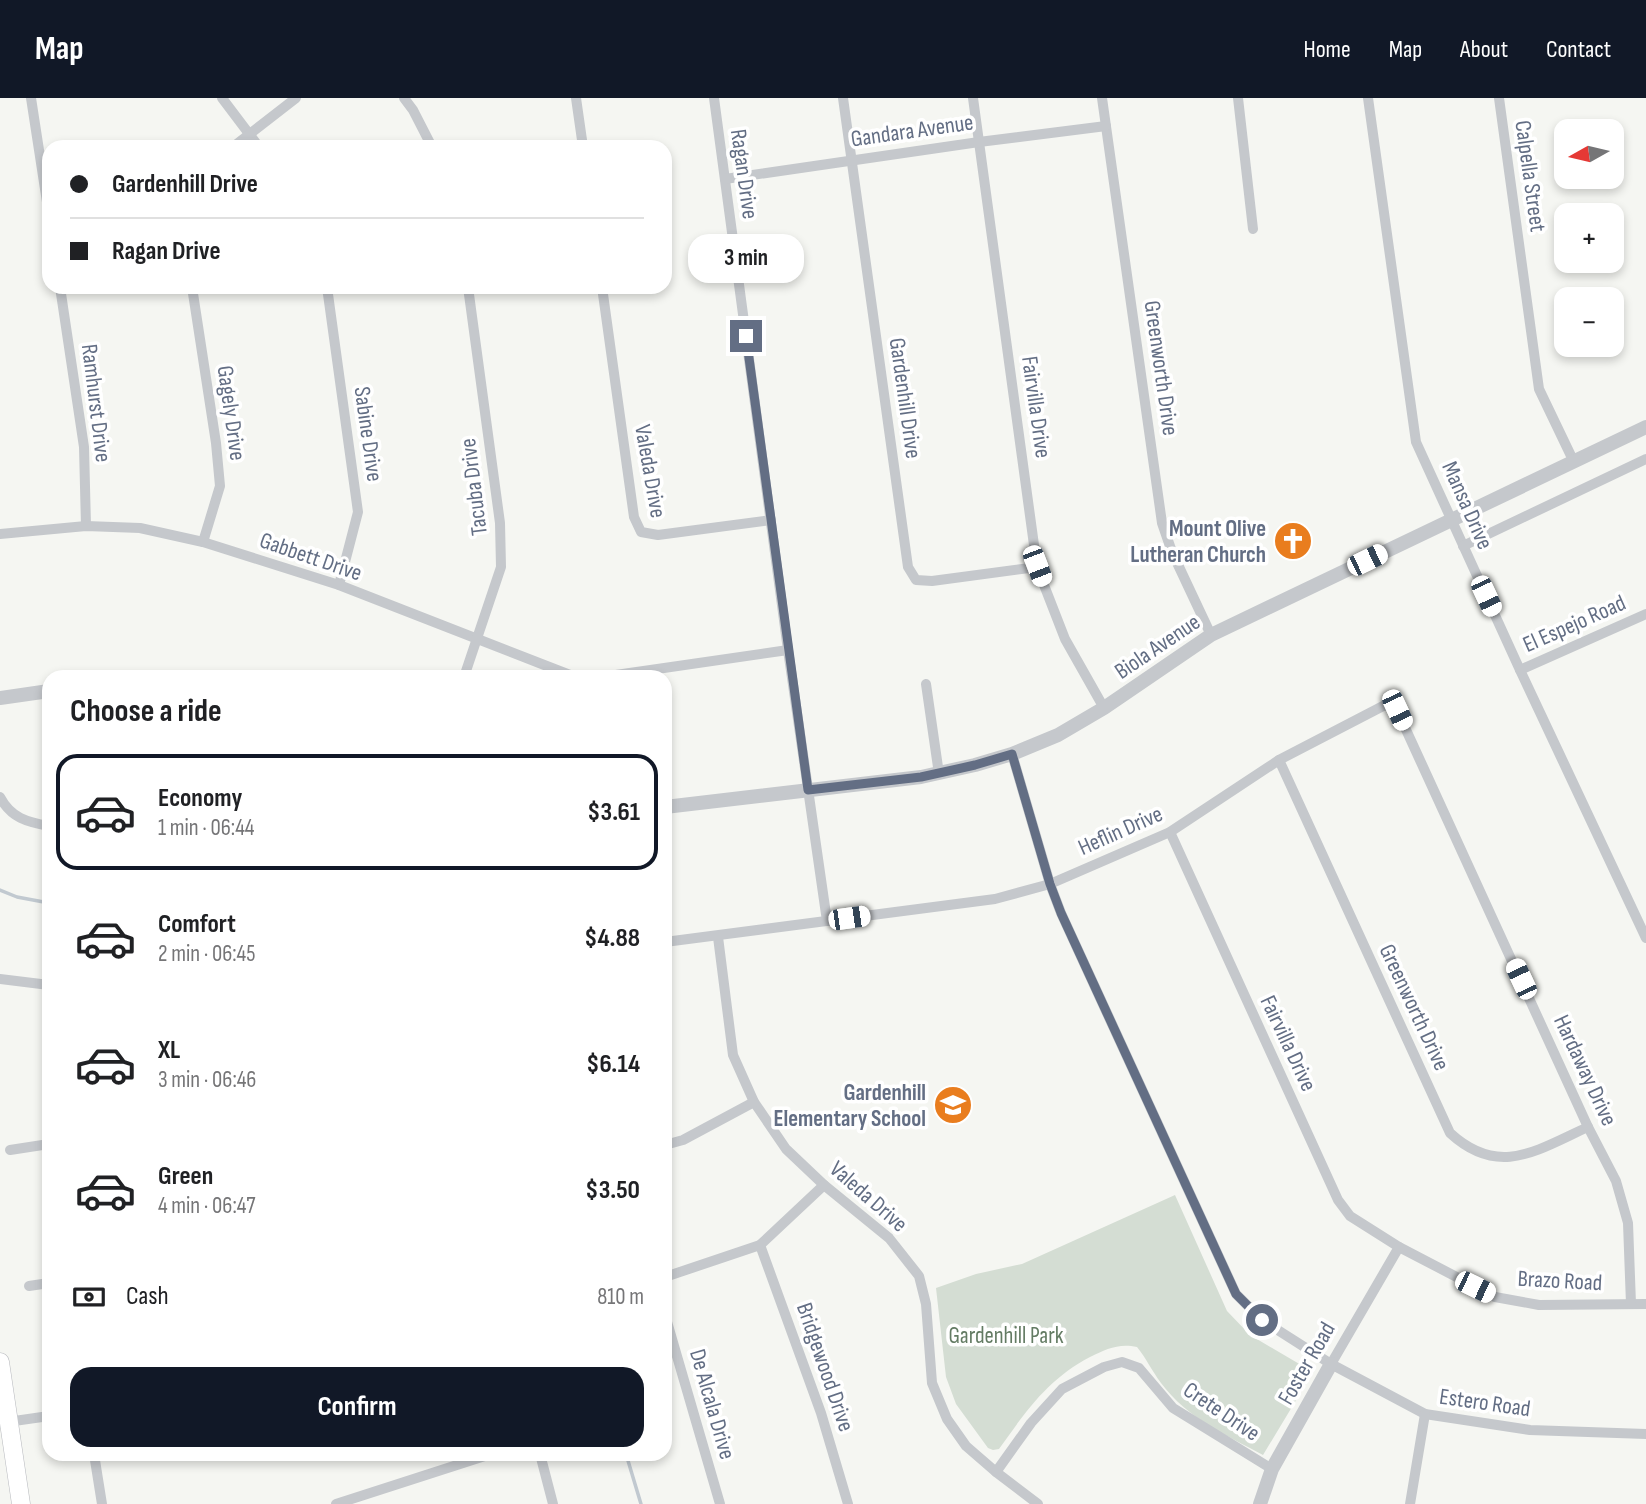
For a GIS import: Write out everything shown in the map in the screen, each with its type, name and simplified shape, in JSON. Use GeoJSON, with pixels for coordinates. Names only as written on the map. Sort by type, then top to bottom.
{"type":"FeatureCollection","features":[{"type":"Feature","properties":{"kind":"main road"},"geometry":{"type":"LineString","coordinates":[[0,1362],[4,1422],[21,1504]]}},
{"type":"Feature","properties":{"kind":"street"},"geometry":{"type":"LineString","coordinates":[[31,98],[42,170]]}},
{"type":"Feature","properties":{"kind":"street"},"geometry":{"type":"LineString","coordinates":[[222,98],[253,140]]}},
{"type":"Feature","properties":{"kind":"street"},"geometry":{"type":"LineString","coordinates":[[244,140],[296,98]]}},
{"type":"Feature","properties":{"kind":"street"},"geometry":{"type":"LineString","coordinates":[[404,98],[428,140]]}},
{"type":"Feature","properties":{"kind":"street"},"geometry":{"type":"LineString","coordinates":[[576,98],[582,140]]}},
{"type":"Feature","properties":{"kind":"street","name":"Ragan Drive"},"geometry":{"type":"LineString","coordinates":[[714,98],[827,921]]}},
{"type":"Feature","properties":{"kind":"street","name":"Gardenhill Drive"},"geometry":{"type":"LineString","coordinates":[[843,98],[908,567],[916,580],[932,582],[1037,566]]}},
{"type":"Feature","properties":{"kind":"street","name":"Fairvilla Drive"},"geometry":{"type":"LineString","coordinates":[[973,98],[1037,566],[1065,639],[1104,708]]}},
{"type":"Feature","properties":{"kind":"street","name":"Greenworth Drive"},"geometry":{"type":"LineString","coordinates":[[1102,98],[1162,523],[1172,552],[1211,635]]}},
{"type":"Feature","properties":{"kind":"street"},"geometry":{"type":"LineString","coordinates":[[1238,98],[1253,229]]}},
{"type":"Feature","properties":{"kind":"street","name":"Mansa Drive"},"geometry":{"type":"LineString","coordinates":[[1368,98],[1416,442],[1646,938]]}},
{"type":"Feature","properties":{"kind":"street","name":"Calpella Street"},"geometry":{"type":"LineString","coordinates":[[1499,98],[1539,389],[1573,460]]}},
{"type":"Feature","properties":{"kind":"street","name":"Gandara Avenue"},"geometry":{"type":"LineString","coordinates":[[725,179],[1106,126]]}},
{"type":"Feature","properties":{"kind":"street","name":"Ramhurst Drive"},"geometry":{"type":"LineString","coordinates":[[61,294],[85,447],[86,526]]}},
{"type":"Feature","properties":{"kind":"street","name":"Gagely Drive"},"geometry":{"type":"LineString","coordinates":[[193,294],[216,443],[219,486],[203,542]]}},
{"type":"Feature","properties":{"kind":"street","name":"Sabine Drive"},"geometry":{"type":"LineString","coordinates":[[328,294],[358,512],[339,586]]}},
{"type":"Feature","properties":{"kind":"street","name":"Tacuba Drive"},"geometry":{"type":"LineString","coordinates":[[467,670],[501,567],[500,523],[469,294]]}},
{"type":"Feature","properties":{"kind":"street","name":"Valeda Drive"},"geometry":{"type":"LineString","coordinates":[[603,294],[634,517],[641,532],[658,535],[771,520]]}},
{"type":"Feature","properties":{"kind":"street","name":"Biola Avenue"},"geometry":{"type":"LineString","coordinates":[[672,806],[939,774],[1012,754],[1058,735],[1104,708],[1211,635],[1646,427]]}},
{"type":"Feature","properties":{"kind":"street"},"geometry":{"type":"LineString","coordinates":[[1463,546],[1646,459]]}},
{"type":"Feature","properties":{"kind":"street","name":"Gabbett Drive"},"geometry":{"type":"LineString","coordinates":[[0,534],[86,526],[140,528],[203,542],[339,586],[557,670]]}},
{"type":"Feature","properties":{"kind":"street","name":"El Espejo Road"},"geometry":{"type":"LineString","coordinates":[[1520,670],[1646,614]]}},
{"type":"Feature","properties":{"kind":"street","name":"Gabbett Drive"},"geometry":{"type":"LineString","coordinates":[[648,670],[788,650]]}},
{"type":"Feature","properties":{"kind":"street"},"geometry":{"type":"LineString","coordinates":[[926,684],[939,774]]}},
{"type":"Feature","properties":{"kind":"street"},"geometry":{"type":"LineString","coordinates":[[0,698],[42,692]]}},
{"type":"Feature","properties":{"kind":"street","name":"Heflin Drive"},"geometry":{"type":"LineString","coordinates":[[672,941],[995,899],[1050,884],[1170,832],[1279,760],[1385,705],[1397,710]]}},
{"type":"Feature","properties":{"kind":"street","name":"Hardaway Drive"},"geometry":{"type":"LineString","coordinates":[[1397,710],[1588,1126],[1616,1181],[1628,1223],[1631,1304]]}},
{"type":"Feature","properties":{"kind":"street"},"geometry":{"type":"LineString","coordinates":[[1012,754],[1050,884],[1089,978],[1236,1294],[1262,1320],[1331,1364]]}},
{"type":"Feature","properties":{"kind":"street","name":"Greenworth Drive"},"geometry":{"type":"LineString","coordinates":[[1279,760],[1450,1133],[1464,1146],[1486,1157],[1511,1157],[1533,1152],[1588,1126]]}},
{"type":"Feature","properties":{"kind":"street"},"geometry":{"type":"LineString","coordinates":[[0,797],[7,811],[26,822],[42,825]]}},
{"type":"Feature","properties":{"kind":"street","name":"Fairvilla Drive"},"geometry":{"type":"LineString","coordinates":[[1170,832],[1338,1200],[1350,1216],[1399,1247]]}},
{"type":"Feature","properties":{"kind":"street","name":"Valeda Drive"},"geometry":{"type":"LineString","coordinates":[[718,937],[733,1055],[754,1102],[786,1149],[824,1185],[889,1238],[919,1276],[926,1304],[932,1383],[947,1419],[966,1446],[1038,1504]]}},
{"type":"Feature","properties":{"kind":"street"},"geometry":{"type":"LineString","coordinates":[[0,979],[42,984]]}},
{"type":"Feature","properties":{"kind":"street"},"geometry":{"type":"LineString","coordinates":[[672,1143],[683,1140],[754,1102]]}},
{"type":"Feature","properties":{"kind":"street"},"geometry":{"type":"LineString","coordinates":[[10,1150],[42,1145]]}},
{"type":"Feature","properties":{"kind":"street"},"geometry":{"type":"LineString","coordinates":[[672,1275],[760,1245],[824,1185]]}},
{"type":"Feature","properties":{"kind":"street","name":"Bridgewood Drive"},"geometry":{"type":"LineString","coordinates":[[760,1245],[821,1413],[848,1504]]}},
{"type":"Feature","properties":{"kind":"street","name":"Brazo Road"},"geometry":{"type":"LineString","coordinates":[[1399,1247],[1495,1297],[1539,1305],[1646,1304]]}},
{"type":"Feature","properties":{"kind":"street","name":"Foster Road"},"geometry":{"type":"LineString","coordinates":[[1260,1504],[1272,1469],[1399,1247]]}},
{"type":"Feature","properties":{"kind":"street"},"geometry":{"type":"LineString","coordinates":[[29,1286],[42,1284]]}},
{"type":"Feature","properties":{"kind":"street","name":"De Alcala Drive"},"geometry":{"type":"LineString","coordinates":[[672,1339],[720,1504]]}},
{"type":"Feature","properties":{"kind":"street","name":"Crete Drive"},"geometry":{"type":"LineString","coordinates":[[996,1472],[1031,1423],[1062,1389],[1104,1367],[1122,1362],[1139,1368],[1173,1408],[1272,1469]]}},
{"type":"Feature","properties":{"kind":"street","name":"Estero Road"},"geometry":{"type":"LineString","coordinates":[[1331,1364],[1424,1414],[1530,1430],[1646,1434]]}},
{"type":"Feature","properties":{"kind":"street"},"geometry":{"type":"LineString","coordinates":[[1410,1504],[1424,1414]]}},
{"type":"Feature","properties":{"kind":"street"},"geometry":{"type":"LineString","coordinates":[[4,1422],[42,1417]]}},
{"type":"Feature","properties":{"kind":"street"},"geometry":{"type":"LineString","coordinates":[[95,1461],[102,1504]]}},
{"type":"Feature","properties":{"kind":"street"},"geometry":{"type":"LineString","coordinates":[[336,1504],[469,1461]]}},
{"type":"Feature","properties":{"kind":"street"},"geometry":{"type":"LineString","coordinates":[[542,1461],[553,1504]]}},
{"type":"Feature","properties":{"kind":"green space","name":"Gardenhill Park"},"geometry":{"type":"Polygon","coordinates":[[[1175,1195],[1227,1311],[1250,1335],[1313,1372],[1263,1455],[1195,1416],[1171,1395],[1137,1347],[1124,1346],[1096,1354],[1062,1375],[1029,1409],[999,1449],[988,1448],[956,1404],[946,1377],[936,1288],[976,1274],[1022,1264],[1175,1195]]]}},
{"type":"Feature","properties":{"kind":"waterway"},"geometry":{"type":"LineString","coordinates":[[0,890],[17,897],[42,902]]}},
{"type":"Feature","properties":{"kind":"waterway"},"geometry":{"type":"LineString","coordinates":[[628,1461],[641,1504]]}},
{"type":"Feature","properties":{"kind":"place","name":"Mount Olive Lutheran Church"},"geometry":{"type":"Point","coordinates":[1293,541]}},
{"type":"Feature","properties":{"kind":"place","name":"Gardenhill Elementary School"},"geometry":{"type":"Point","coordinates":[953,1105]}},
{"type":"Feature","properties":{"kind":"route"},"geometry":{"type":"LineString","coordinates":[[746,336],[808,790],[939,774],[1012,754],[1050,884],[1089,978],[1236,1294],[1262,1320]]}}]}
